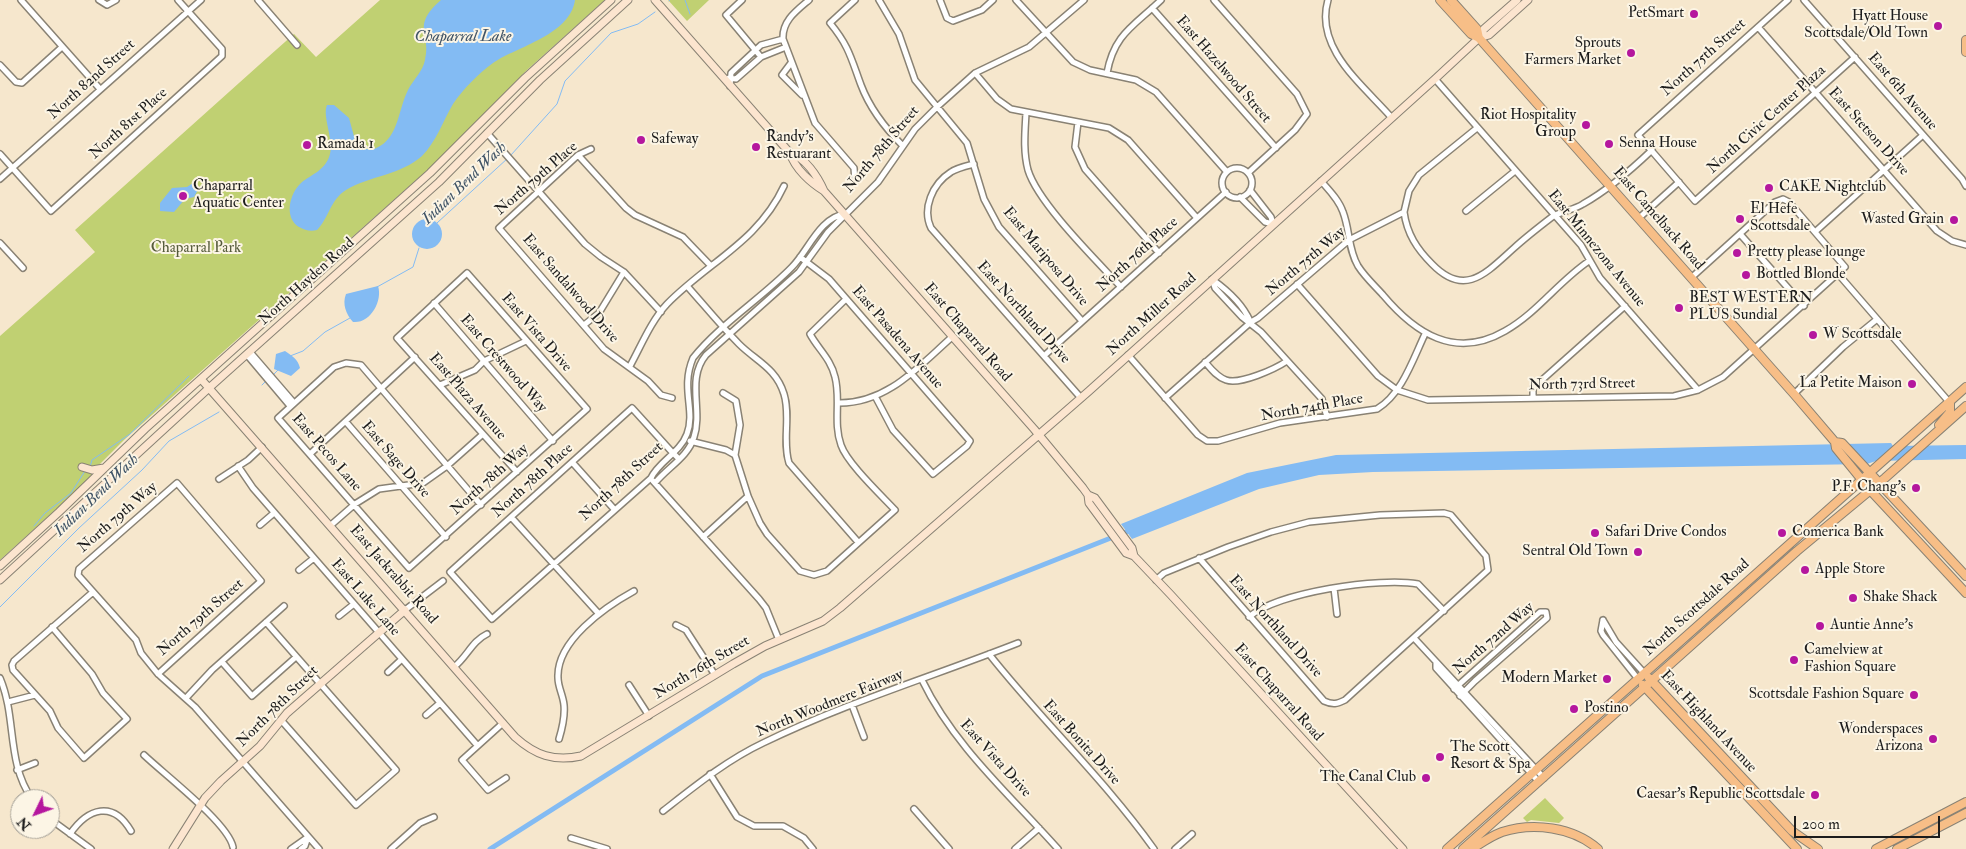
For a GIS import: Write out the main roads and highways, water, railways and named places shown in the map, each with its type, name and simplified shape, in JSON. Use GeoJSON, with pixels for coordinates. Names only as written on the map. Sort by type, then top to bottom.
{"type":"FeatureCollection","features":[{"type":"Feature","properties":{"kind":"main road","name":"North Hayden Road"},"geometry":{"type":"LineString","coordinates":[[0,566],[201,379],[430,174],[525,78],[611,0]]}},
{"type":"Feature","properties":{"kind":"main road","name":"North Hayden Road"},"geometry":{"type":"LineString","coordinates":[[0,580],[209,388],[424,196],[540,80],[628,0]]}},
{"type":"Feature","properties":{"kind":"main road","name":"East Chaparral Road"},"geometry":{"type":"LineString","coordinates":[[656,0],[722,77],[730,82],[790,153],[793,161],[807,177],[824,191],[845,214],[1039,435],[1088,494],[1095,498],[1129,544],[1134,556]]}},
{"type":"Feature","properties":{"kind":"main road","name":"East Camelback Road"},"geometry":{"type":"LineString","coordinates":[[1440,0],[1470,34],[1479,38],[1610,185],[1835,442],[1836,448],[1870,491],[1966,593]]}},
{"type":"Feature","properties":{"kind":"main road","name":"East Camelback Road"},"geometry":{"type":"LineString","coordinates":[[1451,0],[1477,29],[1479,38]]}},
{"type":"Feature","properties":{"kind":"main road","name":"North Miller Road"},"geometry":{"type":"LineString","coordinates":[[840,608],[1081,398],[1435,79],[1479,38],[1484,29],[1517,0]]}},
{"type":"Feature","properties":{"kind":"main road","name":"North Miller Road"},"geometry":{"type":"LineString","coordinates":[[1479,38],[1488,35],[1528,0]]}},
{"type":"Feature","properties":{"kind":"main road"},"geometry":{"type":"LineString","coordinates":[[1966,40],[1966,52]]}},
{"type":"Feature","properties":{"kind":"main road","name":"East Jackrabbit Road"},"geometry":{"type":"LineString","coordinates":[[201,379],[521,743],[539,755],[561,759],[581,756]]}},
{"type":"Feature","properties":{"kind":"main road","name":"North Scottsdale Road"},"geometry":{"type":"LineString","coordinates":[[1448,849],[1645,674],[1860,478],[1883,462],[1966,387]]}},
{"type":"Feature","properties":{"kind":"main road"},"geometry":{"type":"LineString","coordinates":[[1931,437],[1950,412],[1950,403]]}},
{"type":"Feature","properties":{"kind":"main road","name":"North Scottsdale Road"},"geometry":{"type":"LineString","coordinates":[[1463,849],[1797,551],[1905,461],[1966,406]]}},
{"type":"Feature","properties":{"kind":"main road","name":"East Camelback Road"},"geometry":{"type":"LineString","coordinates":[[1835,442],[1842,443],[1966,576]]}},
{"type":"Feature","properties":{"kind":"main road"},"geometry":{"type":"LineString","coordinates":[[82,467],[92,470],[105,468]]}},
{"type":"Feature","properties":{"kind":"main road","name":"East Chaparral Road"},"geometry":{"type":"LineString","coordinates":[[1088,494],[1089,503],[1122,548],[1134,556],[1403,849]]}},
{"type":"Feature","properties":{"kind":"main road","name":"North 76th Street"},"geometry":{"type":"LineString","coordinates":[[581,756],[715,675],[780,640],[823,621],[840,608]]}},
{"type":"Feature","properties":{"kind":"main road","name":"North 78th Street"},"geometry":{"type":"LineString","coordinates":[[173,849],[200,806],[221,781],[266,740],[281,720],[405,610]]}},
{"type":"Feature","properties":{"kind":"main road","name":"East Highland Avenue"},"geometry":{"type":"LineString","coordinates":[[1645,674],[1792,831],[1818,849]]}},
{"type":"Feature","properties":{"kind":"main road","name":"East Highland Avenue"},"geometry":{"type":"LineString","coordinates":[[1638,679],[1797,849]]}},
{"type":"Feature","properties":{"kind":"main road"},"geometry":{"type":"LineString","coordinates":[[1731,779],[1738,773]]}},
{"type":"Feature","properties":{"kind":"main road"},"geometry":{"type":"LineString","coordinates":[[1876,849],[1966,802]]}},
{"type":"Feature","properties":{"kind":"main road"},"geometry":{"type":"LineString","coordinates":[[1897,849],[1966,813]]}},
{"type":"Feature","properties":{"kind":"main road"},"geometry":{"type":"LineString","coordinates":[[1472,849],[1495,835],[1521,828],[1559,830],[1586,840],[1598,849]]}},
{"type":"Feature","properties":{"kind":"water","name":"Chaparral Lake"},"geometry":{"type":"Polygon","coordinates":[[[441,0],[575,0],[571,12],[564,22],[553,31],[493,63],[472,82],[453,104],[435,138],[422,156],[404,167],[346,190],[336,199],[317,230],[312,231],[299,227],[291,218],[291,199],[301,183],[322,168],[330,154],[331,142],[326,115],[327,105],[334,105],[349,118],[355,140],[360,147],[371,150],[387,140],[396,125],[408,90],[424,64],[426,43],[424,24],[426,17],[441,0]]]}},
{"type":"Feature","properties":{"kind":"water"},"geometry":{"type":"Polygon","coordinates":[[[193,183],[199,188],[194,197],[185,199],[174,212],[160,211],[160,203],[172,188],[187,187],[193,183]]]}},
{"type":"Feature","properties":{"kind":"water"},"geometry":{"type":"Polygon","coordinates":[[[427,219],[438,223],[442,234],[438,245],[427,249],[416,245],[412,234],[416,223],[427,219]]]}},
{"type":"Feature","properties":{"kind":"water"},"geometry":{"type":"Polygon","coordinates":[[[378,286],[379,298],[374,310],[365,319],[353,322],[345,309],[344,301],[346,294],[378,286]]]}},
{"type":"Feature","properties":{"kind":"water"},"geometry":{"type":"Polygon","coordinates":[[[285,351],[296,360],[300,368],[291,376],[274,369],[276,354],[285,351]]]}},
{"type":"Feature","properties":{"kind":"water"},"geometry":{"type":"Polygon","coordinates":[[[1891,443],[1893,446],[1966,445],[1966,459],[1876,461],[1867,464],[1373,472],[1319,475],[1259,489],[1132,539],[1121,524],[1247,473],[1336,455],[1891,443]]]}},
{"type":"Feature","properties":{"kind":"waterway"},"geometry":{"type":"LineString","coordinates":[[685,0],[690,14]]}},
{"type":"Feature","properties":{"kind":"waterway","name":"Indian Bend Wash"},"geometry":{"type":"LineString","coordinates":[[511,155],[557,104],[565,81],[611,33],[638,24],[655,12]]}},
{"type":"Feature","properties":{"kind":"waterway","name":"Indian Bend Wash"},"geometry":{"type":"LineString","coordinates":[[437,223],[508,158]]}},
{"type":"Feature","properties":{"kind":"waterway","name":"Indian Bend Wash"},"geometry":{"type":"LineString","coordinates":[[377,287],[413,267],[419,248]]}},
{"type":"Feature","properties":{"kind":"waterway","name":"Indian Bend Wash"},"geometry":{"type":"LineString","coordinates":[[290,356],[303,351],[325,332],[350,318]]}},
{"type":"Feature","properties":{"kind":"waterway","name":"Indian Bend Wash"},"geometry":{"type":"LineString","coordinates":[[272,376],[278,370]]}},
{"type":"Feature","properties":{"kind":"waterway"},"geometry":{"type":"LineString","coordinates":[[90,467],[92,460],[130,434],[189,376]]}},
{"type":"Feature","properties":{"kind":"waterway","name":"Indian Bend Wash"},"geometry":{"type":"LineString","coordinates":[[262,385],[267,380]]}},
{"type":"Feature","properties":{"kind":"waterway","name":"Indian Bend Wash"},"geometry":{"type":"LineString","coordinates":[[0,607],[79,528],[142,470],[169,441],[219,412]]}},
{"type":"Feature","properties":{"kind":"waterway"},"geometry":{"type":"LineString","coordinates":[[34,526],[45,513],[71,493],[85,471]]}},
{"type":"Feature","properties":{"kind":"waterway"},"geometry":{"type":"LineString","coordinates":[[490,849],[762,676],[1131,530]]}},
{"type":"Feature","properties":{"kind":"place","name":"PetSmart"},"geometry":{"type":"Point","coordinates":[1694,14]}},
{"type":"Feature","properties":{"kind":"place","name":"Hyatt House Scottsdale/Old Town"},"geometry":{"type":"Point","coordinates":[1938,26]}},
{"type":"Feature","properties":{"kind":"place","name":"Sprouts Farmers Market"},"geometry":{"type":"Point","coordinates":[1631,53]}},
{"type":"Feature","properties":{"kind":"place","name":"Riot Hospitality Group"},"geometry":{"type":"Point","coordinates":[1586,125]}},
{"type":"Feature","properties":{"kind":"place","name":"Safeway"},"geometry":{"type":"Point","coordinates":[641,140]}},
{"type":"Feature","properties":{"kind":"place","name":"Senna House"},"geometry":{"type":"Point","coordinates":[1609,144]}},
{"type":"Feature","properties":{"kind":"place","name":"Ramada 1"},"geometry":{"type":"Point","coordinates":[307,145]}},
{"type":"Feature","properties":{"kind":"place","name":"Randy’s Restuarant"},"geometry":{"type":"Point","coordinates":[756,147]}},
{"type":"Feature","properties":{"kind":"place","name":"CAKE Nightclub"},"geometry":{"type":"Point","coordinates":[1769,188]}},
{"type":"Feature","properties":{"kind":"place","name":"Chaparral Aquatic Center"},"geometry":{"type":"Point","coordinates":[183,196]}},
{"type":"Feature","properties":{"kind":"place","name":"El Hefe Scottsdale"},"geometry":{"type":"Point","coordinates":[1740,219]}},
{"type":"Feature","properties":{"kind":"place","name":"Wasted Grain"},"geometry":{"type":"Point","coordinates":[1954,220]}},
{"type":"Feature","properties":{"kind":"place","name":"Pretty please lounge"},"geometry":{"type":"Point","coordinates":[1737,253]}},
{"type":"Feature","properties":{"kind":"place","name":"Bottled Blonde"},"geometry":{"type":"Point","coordinates":[1746,275]}},
{"type":"Feature","properties":{"kind":"place","name":"BEST WESTERN PLUS Sundial"},"geometry":{"type":"Point","coordinates":[1679,308]}},
{"type":"Feature","properties":{"kind":"place","name":"W Scottsdale"},"geometry":{"type":"Point","coordinates":[1813,335]}},
{"type":"Feature","properties":{"kind":"place","name":"La Petite Maison"},"geometry":{"type":"Point","coordinates":[1912,384]}},
{"type":"Feature","properties":{"kind":"place","name":"P.F. Chang's"},"geometry":{"type":"Point","coordinates":[1916,488]}},
{"type":"Feature","properties":{"kind":"place","name":"Safari Drive Condos"},"geometry":{"type":"Point","coordinates":[1595,533]}},
{"type":"Feature","properties":{"kind":"place","name":"Comerica Bank"},"geometry":{"type":"Point","coordinates":[1782,533]}},
{"type":"Feature","properties":{"kind":"place","name":"Sentral Old Town"},"geometry":{"type":"Point","coordinates":[1638,552]}},
{"type":"Feature","properties":{"kind":"place","name":"Apple Store"},"geometry":{"type":"Point","coordinates":[1805,570]}},
{"type":"Feature","properties":{"kind":"place","name":"Shake Shack"},"geometry":{"type":"Point","coordinates":[1853,598]}},
{"type":"Feature","properties":{"kind":"place","name":"Auntie Anne's"},"geometry":{"type":"Point","coordinates":[1820,626]}},
{"type":"Feature","properties":{"kind":"place","name":"Camelview at Fashion Square"},"geometry":{"type":"Point","coordinates":[1794,660]}},
{"type":"Feature","properties":{"kind":"place","name":"Modern Market"},"geometry":{"type":"Point","coordinates":[1607,679]}},
{"type":"Feature","properties":{"kind":"place","name":"Scottsdale Fashion Square"},"geometry":{"type":"Point","coordinates":[1914,695]}},
{"type":"Feature","properties":{"kind":"place","name":"Postino"},"geometry":{"type":"Point","coordinates":[1574,709]}},
{"type":"Feature","properties":{"kind":"place","name":"Wonderspaces Arizona"},"geometry":{"type":"Point","coordinates":[1933,739]}},
{"type":"Feature","properties":{"kind":"place","name":"The Scott Resort & Spa"},"geometry":{"type":"Point","coordinates":[1440,757]}},
{"type":"Feature","properties":{"kind":"place","name":"The Canal Club"},"geometry":{"type":"Point","coordinates":[1426,778]}},
{"type":"Feature","properties":{"kind":"place","name":"Caesar's Republic Scottsdale"},"geometry":{"type":"Point","coordinates":[1815,795]}},
{"type":"Feature","properties":{"kind":"park label","name":"Chaparral Park"},"geometry":{"type":"Point","coordinates":[196,249]}}]}
